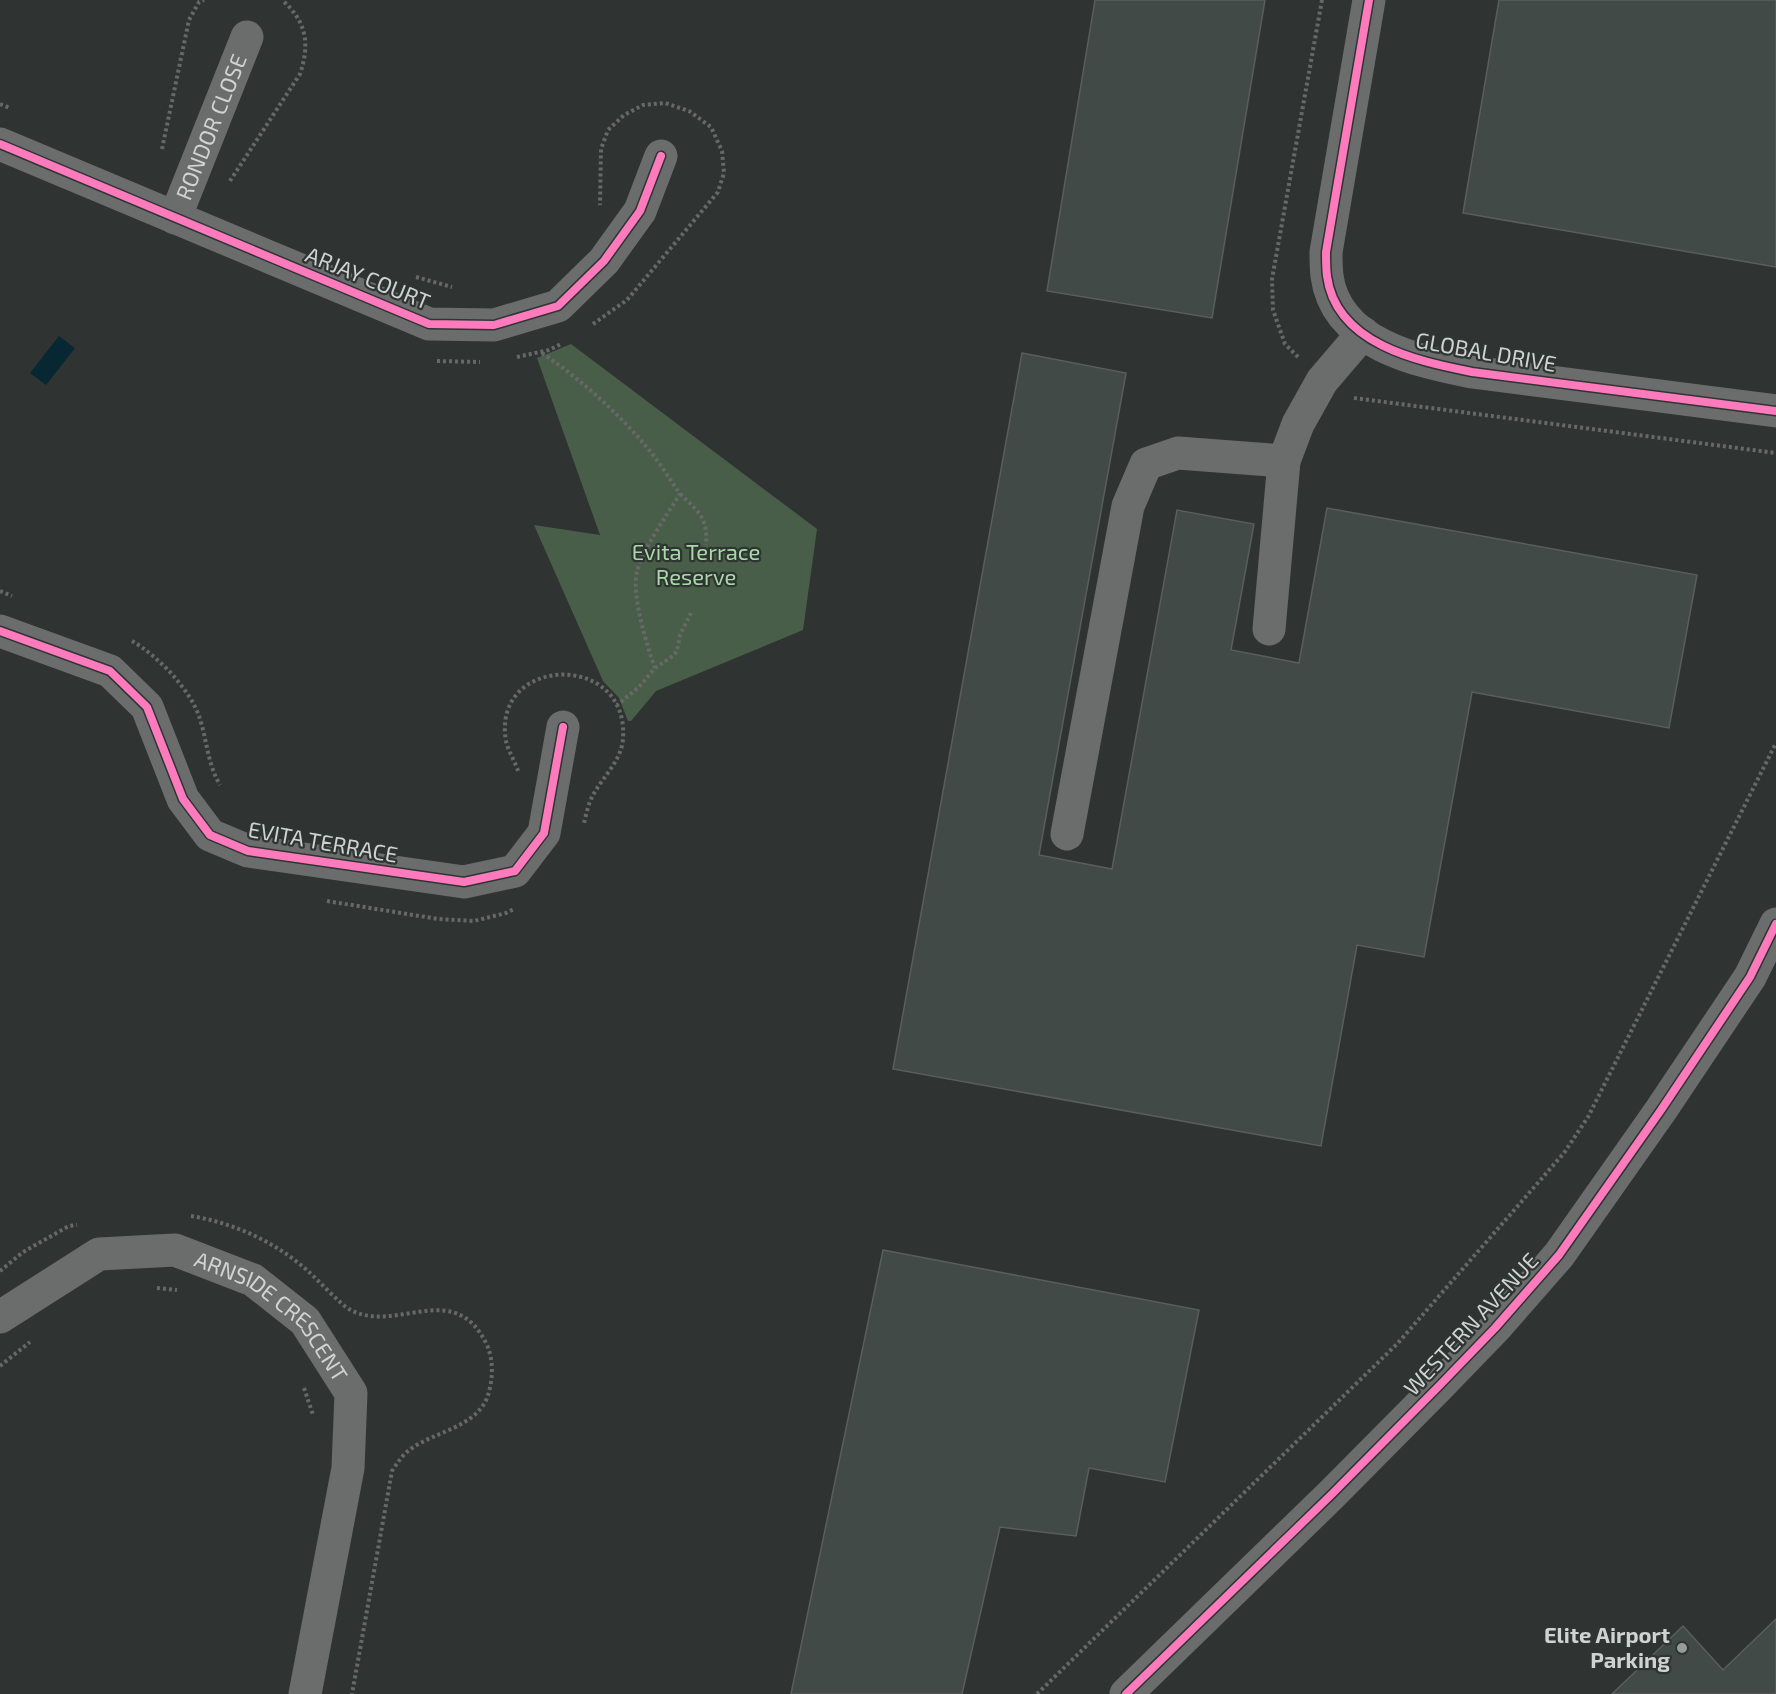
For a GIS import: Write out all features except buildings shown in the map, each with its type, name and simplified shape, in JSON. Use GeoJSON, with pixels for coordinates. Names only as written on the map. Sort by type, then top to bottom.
{"type":"FeatureCollection","features":[{"type":"Feature","properties":{"kind":"street","name":"GLOBAL DRIVE"},"geometry":{"type":"LineString","coordinates":[[1369,0],[1326,252],[1327,277],[1333,298],[1346,318],[1380,345],[1427,363],[1461,370],[1776,411]]}},
{"type":"Feature","properties":{"kind":"street","name":"RONDOR CLOSE"},"geometry":{"type":"LineString","coordinates":[[175,218],[247,37]]}},
{"type":"Feature","properties":{"kind":"street","name":"ARJAY COURT"},"geometry":{"type":"LineString","coordinates":[[0,144],[429,324],[494,325],[558,306],[604,261],[640,211],[662,156]]}},
{"type":"Feature","properties":{"kind":"street"},"geometry":{"type":"LineString","coordinates":[[1269,629],[1284,461],[1298,424],[1322,381],[1362,333]]}},
{"type":"Feature","properties":{"kind":"street"},"geometry":{"type":"LineString","coordinates":[[1066,834],[1128,506],[1146,464],[1178,453],[1284,461]]}},
{"type":"Feature","properties":{"kind":"street","name":"EVITA TERRACE"},"geometry":{"type":"LineString","coordinates":[[0,631],[110,671],[147,707],[183,799],[203,826],[210,835],[248,851],[464,882],[515,871],[544,833],[563,727]]}},
{"type":"Feature","properties":{"kind":"street","name":"WESTERN AVENUE"},"geometry":{"type":"LineString","coordinates":[[1126,1694],[1439,1386],[1495,1328],[1559,1255],[1750,977],[1776,924]]}},
{"type":"Feature","properties":{"kind":"street","name":"ARNSIDE CRESCENT"},"geometry":{"type":"LineString","coordinates":[[0,1317],[99,1254],[175,1250],[253,1280],[305,1321],[351,1393],[348,1468],[305,1694]]}},
{"type":"Feature","properties":{"kind":"path"},"geometry":{"type":"LineString","coordinates":[[162,150],[189,20],[199,2],[204,0]]}},
{"type":"Feature","properties":{"kind":"path"},"geometry":{"type":"LineString","coordinates":[[188,184],[219,197],[300,74],[306,54],[304,31],[295,11],[282,0]]}},
{"type":"Feature","properties":{"kind":"path"},"geometry":{"type":"LineString","coordinates":[[1322,0],[1272,279],[1273,310],[1285,344],[1322,381],[1335,392],[1353,398],[1776,453]]}},
{"type":"Feature","properties":{"kind":"path"},"geometry":{"type":"LineString","coordinates":[[586,329],[627,300],[718,192],[724,173],[722,151],[711,127],[689,111],[665,103],[643,105],[624,115],[608,130],[601,149],[601,201],[598,212]]}},
{"type":"Feature","properties":{"kind":"path"},"geometry":{"type":"LineString","coordinates":[[0,104],[10,109]]}},
{"type":"Feature","properties":{"kind":"path"},"geometry":{"type":"LineString","coordinates":[[409,275],[459,289]]}},
{"type":"Feature","properties":{"kind":"path"},"geometry":{"type":"LineString","coordinates":[[506,360],[541,352],[568,340]]}},
{"type":"Feature","properties":{"kind":"path"},"geometry":{"type":"LineString","coordinates":[[541,352],[566,369],[646,446],[680,494],[705,521],[706,545]]}},
{"type":"Feature","properties":{"kind":"path"},"geometry":{"type":"LineString","coordinates":[[432,360],[442,363],[487,362]]}},
{"type":"Feature","properties":{"kind":"path"},"geometry":{"type":"LineString","coordinates":[[655,668],[635,580],[643,557],[680,494]]}},
{"type":"Feature","properties":{"kind":"path"},"geometry":{"type":"LineString","coordinates":[[0,591],[20,598]]}},
{"type":"Feature","properties":{"kind":"path"},"geometry":{"type":"LineString","coordinates":[[617,705],[639,687],[655,668],[673,656],[691,613]]}},
{"type":"Feature","properties":{"kind":"path"},"geometry":{"type":"LineString","coordinates":[[123,637],[160,661],[189,697],[200,718],[214,775],[222,789]]}},
{"type":"Feature","properties":{"kind":"path"},"geometry":{"type":"LineString","coordinates":[[518,773],[506,742],[506,723],[510,705],[519,692],[535,680],[551,674],[571,675],[592,680],[609,693],[617,705],[623,723],[623,740],[618,759],[591,799],[582,832]]}},
{"type":"Feature","properties":{"kind":"path"},"geometry":{"type":"LineString","coordinates":[[1037,1694],[1398,1343],[1564,1153],[1588,1117],[1776,743]]}},
{"type":"Feature","properties":{"kind":"path"},"geometry":{"type":"LineString","coordinates":[[324,900],[438,919],[474,921],[506,913],[516,908]]}},
{"type":"Feature","properties":{"kind":"path"},"geometry":{"type":"LineString","coordinates":[[154,1288],[185,1292]]}},
{"type":"Feature","properties":{"kind":"path"},"geometry":{"type":"LineString","coordinates":[[0,1366],[34,1339]]}},
{"type":"Feature","properties":{"kind":"path"},"geometry":{"type":"LineString","coordinates":[[300,1380],[313,1418]]}},
{"type":"Feature","properties":{"kind":"green space","name":"Evita Terrace Reserve"},"geometry":{"type":"Polygon","coordinates":[[[571,344],[817,529],[803,630],[656,691],[631,721],[628,721],[619,698],[603,681],[534,525],[600,535],[537,358],[571,344]]]}},
{"type":"Feature","properties":{"kind":"water"},"geometry":{"type":"Polygon","coordinates":[[[59,336],[75,348],[46,385],[30,373],[59,336]]]}},
{"type":"Feature","properties":{"kind":"cycle path"},"geometry":{"type":"LineString","coordinates":[[1369,0],[1326,252],[1327,276],[1334,299],[1346,318],[1362,333],[1382,345],[1404,355],[1450,368],[1776,411]]}},
{"type":"Feature","properties":{"kind":"cycle path"},"geometry":{"type":"LineString","coordinates":[[0,144],[429,324],[494,325],[558,306],[604,261],[640,211],[661,156]]}},
{"type":"Feature","properties":{"kind":"cycle path"},"geometry":{"type":"LineString","coordinates":[[0,631],[110,671],[147,707],[183,799],[210,835],[248,851],[464,882],[515,871],[544,833],[563,727]]}},
{"type":"Feature","properties":{"kind":"cycle path"},"geometry":{"type":"LineString","coordinates":[[1126,1694],[1332,1494],[1439,1386],[1495,1328],[1559,1255],[1661,1110],[1750,977],[1776,924]]}},
{"type":"Feature","properties":{"kind":"place","name":"Elite Airport Parking"},"geometry":{"type":"Point","coordinates":[1682,1648]}}]}
